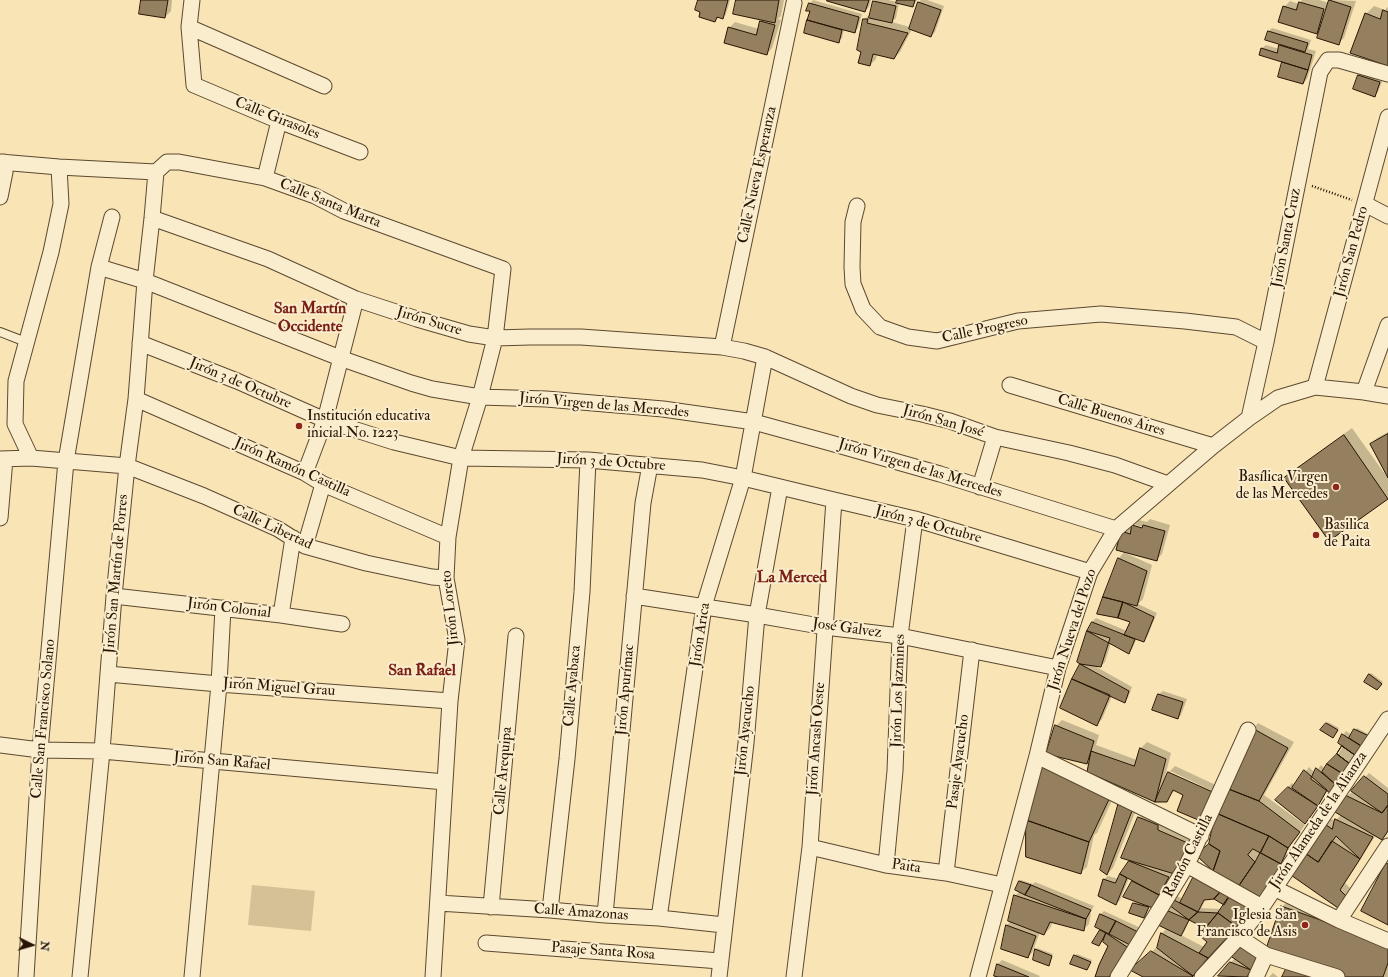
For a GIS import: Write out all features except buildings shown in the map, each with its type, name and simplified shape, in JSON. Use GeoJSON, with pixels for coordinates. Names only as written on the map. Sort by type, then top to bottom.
{"type":"FeatureCollection","features":[{"type":"Feature","properties":{"kind":"street"},"geometry":{"type":"LineString","coordinates":[[192,0],[189,27],[324,86]]}},
{"type":"Feature","properties":{"kind":"street","name":"Calle Nueva Esperanza"},"geometry":{"type":"LineString","coordinates":[[722,347],[794,3]]}},
{"type":"Feature","properties":{"kind":"street","name":"Calle Girasoles"},"geometry":{"type":"LineString","coordinates":[[189,27],[194,85],[279,121],[360,152]]}},
{"type":"Feature","properties":{"kind":"street","name":"Jirón Santa Cruz"},"geometry":{"type":"LineString","coordinates":[[1249,418],[1266,342],[1320,72],[1328,60],[1339,60],[1388,74]]}},
{"type":"Feature","properties":{"kind":"street","name":"Jirón San Pedro"},"geometry":{"type":"LineString","coordinates":[[1316,388],[1388,117]]}},
{"type":"Feature","properties":{"kind":"street"},"geometry":{"type":"LineString","coordinates":[[265,178],[279,121]]}},
{"type":"Feature","properties":{"kind":"street"},"geometry":{"type":"LineString","coordinates":[[0,196],[5,172],[2,162],[59,167],[156,172]]}},
{"type":"Feature","properties":{"kind":"street","name":"Calle Santa Marta"},"geometry":{"type":"LineString","coordinates":[[156,172],[166,162],[179,162],[265,178],[315,196],[344,212],[504,269]]}},
{"type":"Feature","properties":{"kind":"street"},"geometry":{"type":"LineString","coordinates":[[31,458],[15,424],[16,381],[51,252],[61,204],[59,167]]}},
{"type":"Feature","properties":{"kind":"street","name":"Jirón San Martín de Porres"},"geometry":{"type":"LineString","coordinates":[[80,977],[102,751],[114,596],[127,466],[136,399],[145,281],[156,172]]}},
{"type":"Feature","properties":{"kind":"street"},"geometry":{"type":"LineString","coordinates":[[1365,204],[1388,216]]}},
{"type":"Feature","properties":{"kind":"street","name":"Calle Progreso"},"geometry":{"type":"LineString","coordinates":[[857,206],[853,222],[853,284],[863,309],[880,327],[908,337],[936,342],[1018,321],[1101,314],[1236,327],[1266,342]]}},
{"type":"Feature","properties":{"kind":"street","name":"Calle San Francisco Solano"},"geometry":{"type":"LineString","coordinates":[[26,977],[40,750],[66,461],[99,267],[112,217]]}},
{"type":"Feature","properties":{"kind":"street","name":"Jirón Sucre"},"geometry":{"type":"LineString","coordinates":[[152,218],[268,259],[356,299],[469,334],[495,338],[582,337],[722,347]]}},
{"type":"Feature","properties":{"kind":"street","name":"Jirón Virgen de las Mercedes"},"geometry":{"type":"LineString","coordinates":[[99,267],[145,281],[340,358],[425,387],[480,397],[546,399],[663,409],[754,422],[980,487],[1116,529]]}},
{"type":"Feature","properties":{"kind":"street","name":"Jirón Loreto"},"geometry":{"type":"LineString","coordinates":[[433,977],[450,701],[457,640],[446,578],[448,537],[461,458],[480,397],[495,338],[504,269]]}},
{"type":"Feature","properties":{"kind":"street"},"geometry":{"type":"LineString","coordinates":[[305,473],[325,420],[356,299]]}},
{"type":"Feature","properties":{"kind":"street"},"geometry":{"type":"LineString","coordinates":[[1364,392],[1388,325]]}},
{"type":"Feature","properties":{"kind":"street","name":"Jirón 3 de Octubre"},"geometry":{"type":"LineString","coordinates":[[140,343],[237,381],[325,420],[394,442],[461,458],[588,460],[702,470],[743,478],[915,518],[1090,572]]}},
{"type":"Feature","properties":{"kind":"street","name":"Jirón San José"},"geometry":{"type":"LineString","coordinates":[[722,347],[765,357],[851,396],[877,405],[950,421],[995,437],[1070,453],[1115,465],[1168,484]]}},
{"type":"Feature","properties":{"kind":"street","name":"Jirón Arica"},"geometry":{"type":"LineString","coordinates":[[659,918],[704,606],[743,478],[765,357]]}},
{"type":"Feature","properties":{"kind":"street","name":"Calle Buenos Aires"},"geometry":{"type":"LineString","coordinates":[[1010,385],[1213,446]]}},
{"type":"Feature","properties":{"kind":"street","name":"Jirón Nueva del Pozo"},"geometry":{"type":"LineString","coordinates":[[978,977],[1037,756],[1058,668],[1090,572],[1116,529],[1213,446],[1278,398],[1316,388],[1364,392],[1388,396]]}},
{"type":"Feature","properties":{"kind":"street","name":"Jirón Ramón Castilla"},"geometry":{"type":"LineString","coordinates":[[136,399],[305,473],[323,484],[448,537]]}},
{"type":"Feature","properties":{"kind":"street"},"geometry":{"type":"LineString","coordinates":[[980,487],[995,437]]}},
{"type":"Feature","properties":{"kind":"street","name":"Calle Libertad"},"geometry":{"type":"LineString","coordinates":[[3,460],[31,458],[127,466],[211,499],[278,529],[299,542],[366,563],[446,578]]}},
{"type":"Feature","properties":{"kind":"street"},"geometry":{"type":"LineString","coordinates":[[0,518],[3,460]]}},
{"type":"Feature","properties":{"kind":"street","name":"Calle Ayabaca"},"geometry":{"type":"LineString","coordinates":[[550,910],[567,759],[582,592],[588,460]]}},
{"type":"Feature","properties":{"kind":"street","name":"Jirón Apurímac"},"geometry":{"type":"LineString","coordinates":[[605,915],[643,503],[650,465]]}},
{"type":"Feature","properties":{"kind":"street"},"geometry":{"type":"LineString","coordinates":[[281,615],[299,542],[323,484]]}},
{"type":"Feature","properties":{"kind":"street","name":"Jirón Ayacucho"},"geometry":{"type":"LineString","coordinates":[[719,977],[746,743],[757,615],[780,487]]}},
{"type":"Feature","properties":{"kind":"street","name":"Jirón Ancash Oeste"},"geometry":{"type":"LineString","coordinates":[[794,977],[810,847],[834,500]]}},
{"type":"Feature","properties":{"kind":"street","name":"Jirón Los Jazmines"},"geometry":{"type":"LineString","coordinates":[[886,865],[895,771],[900,636],[915,518]]}},
{"type":"Feature","properties":{"kind":"street","name":"Jirón Colonial"},"geometry":{"type":"LineString","coordinates":[[114,596],[281,615],[342,624]]}},
{"type":"Feature","properties":{"kind":"street","name":"José Galvez"},"geometry":{"type":"LineString","coordinates":[[634,596],[704,606],[825,627],[900,636],[1058,668]]}},
{"type":"Feature","properties":{"kind":"street"},"geometry":{"type":"LineString","coordinates":[[192,977],[219,684],[223,608]]}},
{"type":"Feature","properties":{"kind":"street","name":"Calle Arequipa"},"geometry":{"type":"LineString","coordinates":[[491,906],[516,636]]}},
{"type":"Feature","properties":{"kind":"street","name":"Pasaje Ayacucho"},"geometry":{"type":"LineString","coordinates":[[946,873],[972,650]]}},
{"type":"Feature","properties":{"kind":"street","name":"Jirón Miguel Grau"},"geometry":{"type":"LineString","coordinates":[[108,674],[219,684],[450,701]]}},
{"type":"Feature","properties":{"kind":"street","name":"Jirón Alameda de la Alianza"},"geometry":{"type":"LineString","coordinates":[[1202,977],[1239,937],[1262,907],[1388,719]]}},
{"type":"Feature","properties":{"kind":"street","name":"Ramón Castilla"},"geometry":{"type":"LineString","coordinates":[[1118,977],[1187,865],[1248,730]]}},
{"type":"Feature","properties":{"kind":"street","name":"Jirón San Rafael"},"geometry":{"type":"LineString","coordinates":[[0,745],[40,750],[102,751],[445,782]]}},
{"type":"Feature","properties":{"kind":"street"},"geometry":{"type":"LineString","coordinates":[[1037,756],[1201,836]]}},
{"type":"Feature","properties":{"kind":"street"},"geometry":{"type":"LineString","coordinates":[[1339,920],[1388,846]]}},
{"type":"Feature","properties":{"kind":"street","name":"Paita"},"geometry":{"type":"LineString","coordinates":[[810,847],[886,865],[946,873],[1002,885]]}},
{"type":"Feature","properties":{"kind":"street"},"geometry":{"type":"LineString","coordinates":[[1187,865],[1262,907]]}},
{"type":"Feature","properties":{"kind":"street"},"geometry":{"type":"LineString","coordinates":[[1274,888],[1339,920],[1388,941]]}},
{"type":"Feature","properties":{"kind":"street","name":"Calle Amazonas"},"geometry":{"type":"LineString","coordinates":[[438,903],[659,918],[724,925]]}},
{"type":"Feature","properties":{"kind":"street"},"geometry":{"type":"LineString","coordinates":[[1239,937],[1266,955],[1318,974],[1337,977]]}},
{"type":"Feature","properties":{"kind":"street","name":"Pasaje Santa Rosa"},"geometry":{"type":"LineString","coordinates":[[486,943],[720,961]]}},
{"type":"Feature","properties":{"kind":"street"},"geometry":{"type":"LineString","coordinates":[[1256,977],[1266,955]]}},
{"type":"Feature","properties":{"kind":"lane"},"geometry":{"type":"LineString","coordinates":[[0,332],[26,342]]}},
{"type":"Feature","properties":{"kind":"path"},"geometry":{"type":"LineString","coordinates":[[1298,181],[1365,204]]}},
{"type":"Feature","properties":{"kind":"shaded area"},"geometry":{"type":"Polygon","coordinates":[[[252,885],[315,891],[311,931],[248,925],[252,885]]]}},
{"type":"Feature","properties":{"kind":"place","name":"Institución educativa inicial No. 1223"},"geometry":{"type":"Point","coordinates":[299,426]}},
{"type":"Feature","properties":{"kind":"place","name":"Basílica Virgen de las Mercedes"},"geometry":{"type":"Point","coordinates":[1336,487]}},
{"type":"Feature","properties":{"kind":"place","name":"Basilica de Paita"},"geometry":{"type":"Point","coordinates":[1316,535]}},
{"type":"Feature","properties":{"kind":"place","name":"Iglesia San Francisco de Asis"},"geometry":{"type":"Point","coordinates":[1305,925]}},
{"type":"Feature","properties":{"kind":"district","name":"San Martín Occidente"},"geometry":{"type":"Point","coordinates":[310,319]}},
{"type":"Feature","properties":{"kind":"district","name":"La Merced"},"geometry":{"type":"Point","coordinates":[792,579]}},
{"type":"Feature","properties":{"kind":"district","name":"San Rafael"},"geometry":{"type":"Point","coordinates":[422,672]}}]}
